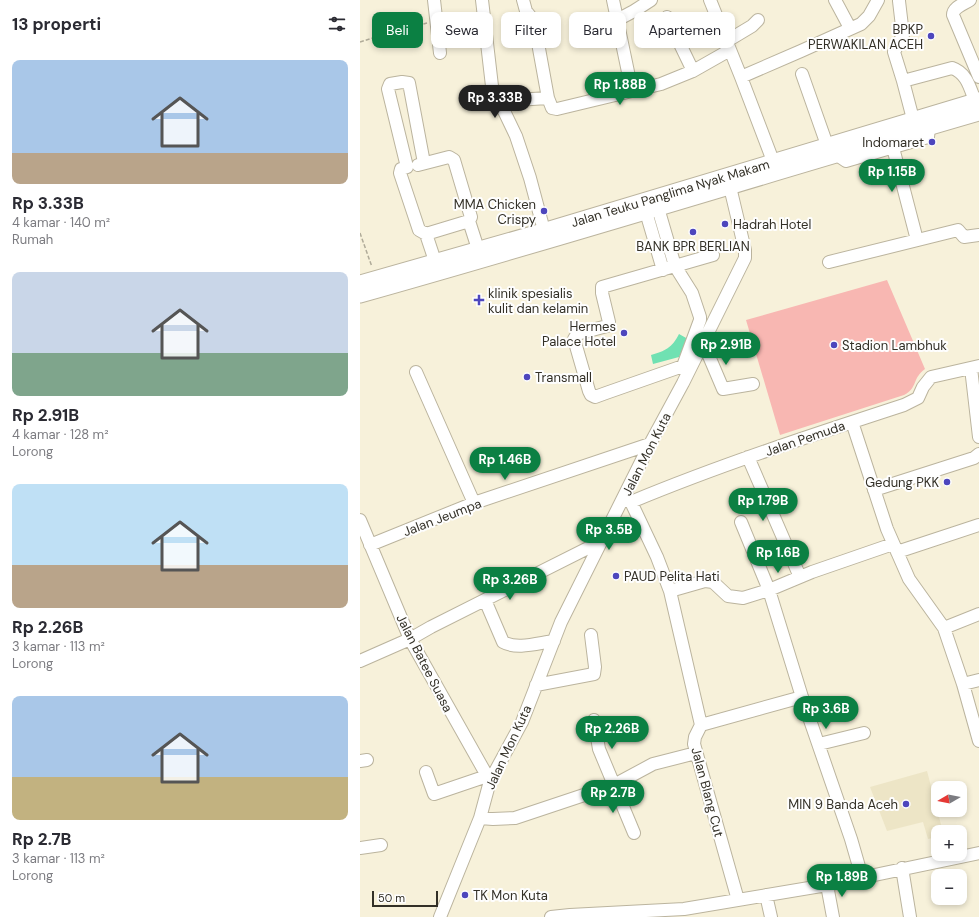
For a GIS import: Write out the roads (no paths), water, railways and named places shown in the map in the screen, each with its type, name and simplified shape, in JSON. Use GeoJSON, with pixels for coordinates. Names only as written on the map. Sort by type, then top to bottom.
{"type":"FeatureCollection","features":[{"type":"Feature","properties":{"kind":"main road","name":"Jalan Teuku Panglima Nyak Makam"},"geometry":{"type":"LineString","coordinates":[[360,296],[545,236],[730,187],[839,154],[862,141],[913,119],[978,105]]}},
{"type":"Feature","properties":{"kind":"main road","name":"Jalan Teuku Panglima Nyak Makam"},"geometry":{"type":"LineString","coordinates":[[360,283],[478,249],[545,236],[656,206],[773,161],[827,145],[862,141],[892,143],[929,128],[978,105]]}},
{"type":"Feature","properties":{"kind":"street"},"geometry":{"type":"LineString","coordinates":[[434,0],[440,53]]}},
{"type":"Feature","properties":{"kind":"street"},"geometry":{"type":"LineString","coordinates":[[482,0],[492,86],[510,120],[516,136],[530,178],[545,236]]}},
{"type":"Feature","properties":{"kind":"street"},"geometry":{"type":"LineString","coordinates":[[523,0],[526,10],[534,21],[548,98],[550,105],[554,109],[661,84],[693,71],[726,48]]}},
{"type":"Feature","properties":{"kind":"street"},"geometry":{"type":"LineString","coordinates":[[613,0],[615,12]]}},
{"type":"Feature","properties":{"kind":"street"},"geometry":{"type":"LineString","coordinates":[[626,15],[651,0]]}},
{"type":"Feature","properties":{"kind":"street"},"geometry":{"type":"LineString","coordinates":[[710,0],[715,12]]}},
{"type":"Feature","properties":{"kind":"street"},"geometry":{"type":"LineString","coordinates":[[835,0],[850,28]]}},
{"type":"Feature","properties":{"kind":"street"},"geometry":{"type":"LineString","coordinates":[[741,77],[860,24],[867,18],[878,0]]}},
{"type":"Feature","properties":{"kind":"street"},"geometry":{"type":"LineString","coordinates":[[970,0],[955,9],[953,15],[979,77]]}},
{"type":"Feature","properties":{"kind":"street"},"geometry":{"type":"LineString","coordinates":[[899,1],[903,35],[894,52],[913,119]]}},
{"type":"Feature","properties":{"kind":"street"},"geometry":{"type":"LineString","coordinates":[[735,41],[758,20]]}},
{"type":"Feature","properties":{"kind":"street"},"geometry":{"type":"LineString","coordinates":[[623,48],[632,91]]}},
{"type":"Feature","properties":{"kind":"street"},"geometry":{"type":"LineString","coordinates":[[682,48],[693,71]]}},
{"type":"Feature","properties":{"kind":"street"},"geometry":{"type":"LineString","coordinates":[[730,48],[773,161]]}},
{"type":"Feature","properties":{"kind":"street"},"geometry":{"type":"LineString","coordinates":[[903,81],[952,68],[958,70],[964,76],[978,105]]}},
{"type":"Feature","properties":{"kind":"street"},"geometry":{"type":"LineString","coordinates":[[802,74],[827,145]]}},
{"type":"Feature","properties":{"kind":"street"},"geometry":{"type":"LineString","coordinates":[[407,168],[388,89],[390,84],[402,82],[409,83],[424,163]]}},
{"type":"Feature","properties":{"kind":"street"},"geometry":{"type":"LineString","coordinates":[[499,101],[548,98]]}},
{"type":"Feature","properties":{"kind":"street"},"geometry":{"type":"LineString","coordinates":[[839,154],[840,157],[846,161],[892,143],[917,240]]}},
{"type":"Feature","properties":{"kind":"street"},"geometry":{"type":"LineString","coordinates":[[435,261],[426,234],[419,230],[400,173],[401,169],[449,158],[454,160],[471,217],[469,221],[478,249]]}},
{"type":"Feature","properties":{"kind":"street","name":"Jalan Mon Kuta"},"geometry":{"type":"LineString","coordinates":[[440,917],[480,818],[488,778],[522,722],[561,622],[581,585],[600,542],[626,501],[650,444],[683,384],[745,258],[745,250],[730,187]]}},
{"type":"Feature","properties":{"kind":"street"},"geometry":{"type":"LineString","coordinates":[[656,206],[675,266],[692,293],[700,320],[683,366],[606,394],[595,397],[591,395],[574,340],[577,334],[607,326],[609,322],[602,287],[663,270],[675,266],[713,255]]}},
{"type":"Feature","properties":{"kind":"street"},"geometry":{"type":"LineString","coordinates":[[656,206],[663,270]]}},
{"type":"Feature","properties":{"kind":"street"},"geometry":{"type":"LineString","coordinates":[[426,234],[469,221]]}},
{"type":"Feature","properties":{"kind":"street"},"geometry":{"type":"LineString","coordinates":[[829,262],[958,230],[964,237],[979,235]]}},
{"type":"Feature","properties":{"kind":"street"},"geometry":{"type":"LineString","coordinates":[[703,342],[723,388],[753,384]]}},
{"type":"Feature","properties":{"kind":"street"},"geometry":{"type":"LineString","coordinates":[[975,367],[979,437]]}},
{"type":"Feature","properties":{"kind":"street","name":"Jalan Pemuda"},"geometry":{"type":"LineString","coordinates":[[626,501],[748,457],[914,401],[918,398],[923,387],[931,377],[975,367]]}},
{"type":"Feature","properties":{"kind":"street"},"geometry":{"type":"LineString","coordinates":[[416,372],[474,504]]}},
{"type":"Feature","properties":{"kind":"street"},"geometry":{"type":"LineString","coordinates":[[852,422],[887,529],[895,548],[909,579],[944,628],[963,684],[979,741]]}},
{"type":"Feature","properties":{"kind":"street","name":"Jalan Jeumpa"},"geometry":{"type":"LineString","coordinates":[[370,545],[474,504],[650,444]]}},
{"type":"Feature","properties":{"kind":"street"},"geometry":{"type":"LineString","coordinates":[[874,490],[974,458],[979,454]]}},
{"type":"Feature","properties":{"kind":"street"},"geometry":{"type":"LineString","coordinates":[[748,457],[800,577]]}},
{"type":"Feature","properties":{"kind":"street"},"geometry":{"type":"LineString","coordinates":[[626,501],[657,557],[670,591],[701,725],[802,697]]}},
{"type":"Feature","properties":{"kind":"street","name":"Jalan Batee Suasa"},"geometry":{"type":"LineString","coordinates":[[360,520],[410,639],[488,778]]}},
{"type":"Feature","properties":{"kind":"street"},"geometry":{"type":"LineString","coordinates":[[741,522],[769,590],[802,697],[852,839],[862,877]]}},
{"type":"Feature","properties":{"kind":"street"},"geometry":{"type":"LineString","coordinates":[[670,591],[705,581],[713,582],[728,596],[743,598],[769,590],[800,577],[895,548],[979,525]]}},
{"type":"Feature","properties":{"kind":"street"},"geometry":{"type":"LineString","coordinates":[[360,661],[410,639],[600,542]]}},
{"type":"Feature","properties":{"kind":"street"},"geometry":{"type":"LineString","coordinates":[[485,600],[503,642],[516,646],[554,641]]}},
{"type":"Feature","properties":{"kind":"street"},"geometry":{"type":"LineString","coordinates":[[944,628],[979,614]]}},
{"type":"Feature","properties":{"kind":"street"},"geometry":{"type":"LineString","coordinates":[[536,685],[594,674],[595,667],[590,635]]}},
{"type":"Feature","properties":{"kind":"street"},"geometry":{"type":"LineString","coordinates":[[963,684],[979,680]]}},
{"type":"Feature","properties":{"kind":"street"},"geometry":{"type":"LineString","coordinates":[[594,720],[599,749],[634,833]]}},
{"type":"Feature","properties":{"kind":"street","name":"Jalan Blang Cut"},"geometry":{"type":"LineString","coordinates":[[701,725],[695,737],[694,744],[738,900]]}},
{"type":"Feature","properties":{"kind":"street"},"geometry":{"type":"LineString","coordinates":[[819,744],[864,733]]}},
{"type":"Feature","properties":{"kind":"street"},"geometry":{"type":"LineString","coordinates":[[480,818],[515,818],[614,785],[653,764],[696,753]]}},
{"type":"Feature","properties":{"kind":"street"},"geometry":{"type":"LineString","coordinates":[[426,772],[434,794],[488,778]]}},
{"type":"Feature","properties":{"kind":"street"},"geometry":{"type":"LineString","coordinates":[[360,848],[381,844]]}},
{"type":"Feature","properties":{"kind":"street"},"geometry":{"type":"LineString","coordinates":[[551,917],[570,915],[660,914],[826,885],[979,853]]}},
{"type":"Feature","properties":{"kind":"street"},"geometry":{"type":"LineString","coordinates":[[902,868],[910,917]]}},
{"type":"Feature","properties":{"kind":"street"},"geometry":{"type":"LineString","coordinates":[[826,885],[833,917]]}},
{"type":"Feature","properties":{"kind":"street"},"geometry":{"type":"LineString","coordinates":[[766,895],[771,917]]}},
{"type":"Feature","properties":{"kind":"place","name":"BPKP PERWAKILAN ACEH"},"geometry":{"type":"Point","coordinates":[931,36]}},
{"type":"Feature","properties":{"kind":"place","name":"Indomaret"},"geometry":{"type":"Point","coordinates":[932,142]}},
{"type":"Feature","properties":{"kind":"place","name":"MMA Chicken Crispy"},"geometry":{"type":"Point","coordinates":[544,211]}},
{"type":"Feature","properties":{"kind":"place","name":"Hadrah Hotel"},"geometry":{"type":"Point","coordinates":[725,224]}},
{"type":"Feature","properties":{"kind":"place","name":"BANK BPR BERLIAN"},"geometry":{"type":"Point","coordinates":[693,232]}},
{"type":"Feature","properties":{"kind":"place","name":"klinik spesialis kulit dan kelamin"},"geometry":{"type":"Point","coordinates":[479,300]}},
{"type":"Feature","properties":{"kind":"place","name":"Hermes Palace Hotel"},"geometry":{"type":"Point","coordinates":[624,333]}},
{"type":"Feature","properties":{"kind":"place","name":"Stadion Lambhuk"},"geometry":{"type":"Point","coordinates":[834,345]}},
{"type":"Feature","properties":{"kind":"place","name":"Transmall"},"geometry":{"type":"Point","coordinates":[527,377]}},
{"type":"Feature","properties":{"kind":"place","name":"Gedung PKK"},"geometry":{"type":"Point","coordinates":[947,482]}},
{"type":"Feature","properties":{"kind":"place","name":"PAUD Pelita Hati"},"geometry":{"type":"Point","coordinates":[616,576]}},
{"type":"Feature","properties":{"kind":"place","name":"MIN 9 Banda Aceh"},"geometry":{"type":"Point","coordinates":[906,804]}},
{"type":"Feature","properties":{"kind":"place","name":"TK Mon Kuta"},"geometry":{"type":"Point","coordinates":[465,895]}}]}
